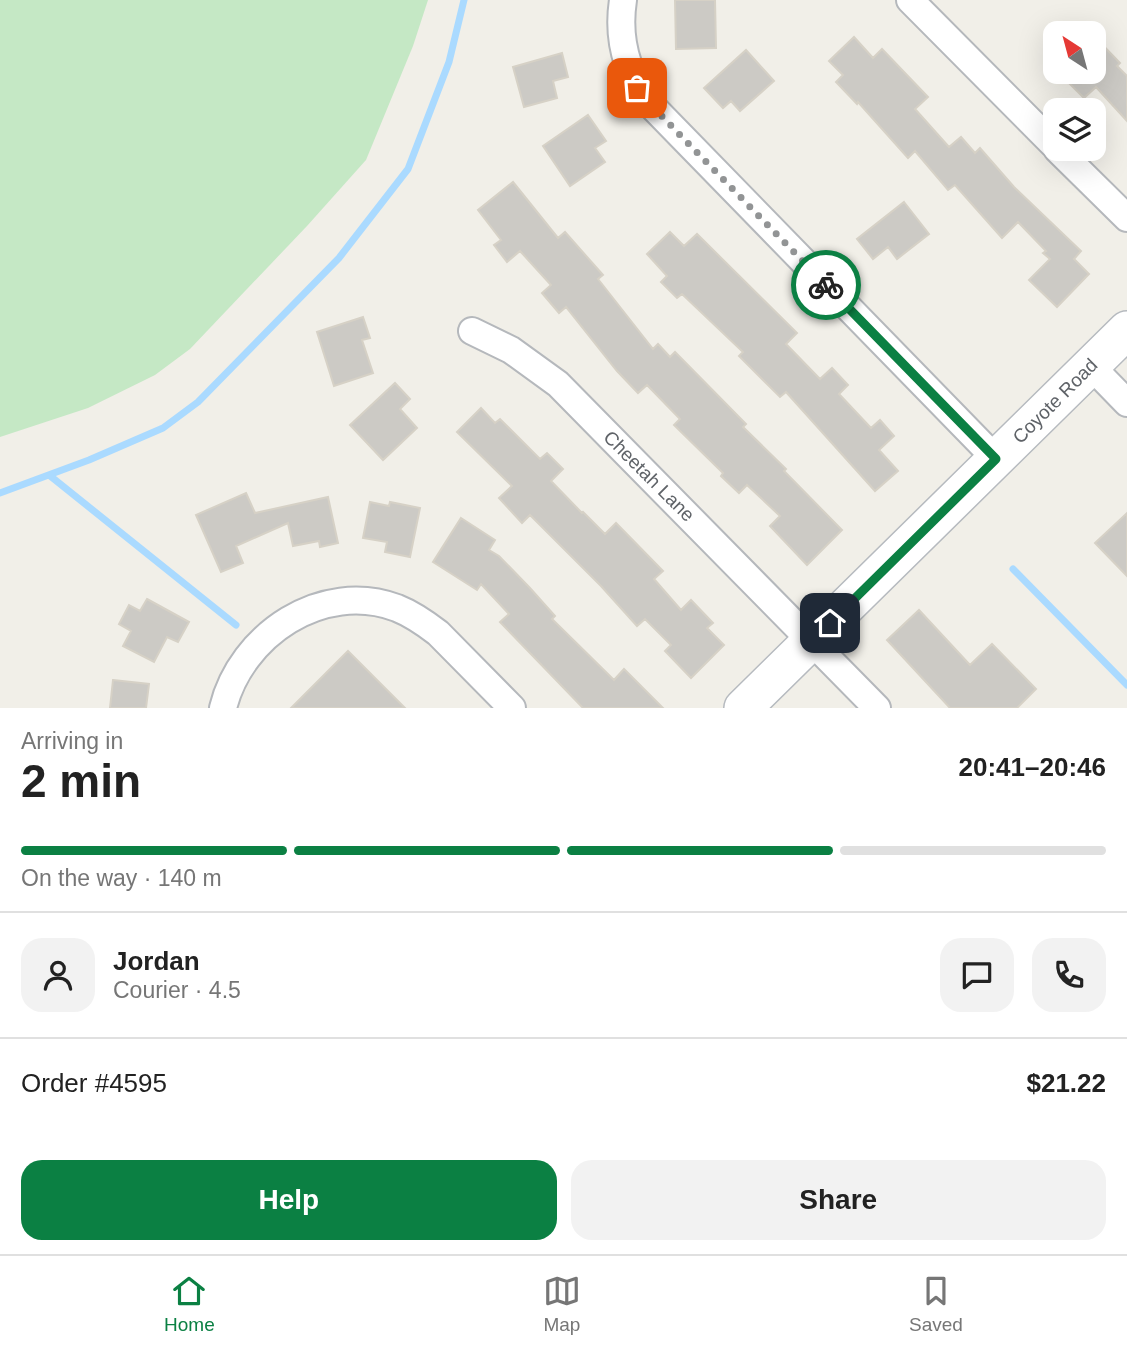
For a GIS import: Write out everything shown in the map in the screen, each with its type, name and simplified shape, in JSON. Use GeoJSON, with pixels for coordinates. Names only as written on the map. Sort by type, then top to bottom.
{"type":"FeatureCollection","features":[{"type":"Feature","properties":{"kind":"street"},"geometry":{"type":"LineString","coordinates":[[623,0],[621,32],[624,51],[637,88],[649,103],[996,459]]}},
{"type":"Feature","properties":{"kind":"street"},"geometry":{"type":"LineString","coordinates":[[910,0],[1043,135]]}},
{"type":"Feature","properties":{"kind":"street"},"geometry":{"type":"LineString","coordinates":[[1069,161],[1127,218]]}},
{"type":"Feature","properties":{"kind":"street","name":"Coyote Road"},"geometry":{"type":"LineString","coordinates":[[743,708],[1127,330]]}},
{"type":"Feature","properties":{"kind":"street","name":"Cheetah Lane"},"geometry":{"type":"LineString","coordinates":[[472,331],[511,350],[558,384],[877,708]]}},
{"type":"Feature","properties":{"kind":"street"},"geometry":{"type":"LineString","coordinates":[[1091,366],[1127,403]]}},
{"type":"Feature","properties":{"kind":"street"},"geometry":{"type":"LineString","coordinates":[[223,708],[234,675],[248,653],[266,635],[314,608],[363,601],[396,607],[425,623],[512,708]]}},
{"type":"Feature","properties":{"kind":"green space"},"geometry":{"type":"Polygon","coordinates":[[[0,0],[428,0],[413,46],[366,160],[190,349],[155,375],[88,408],[0,437],[0,0]]]}},
{"type":"Feature","properties":{"kind":"building"},"geometry":{"type":"Polygon","coordinates":[[[675,0],[715,0],[716,48],[676,49],[675,0]]]}},
{"type":"Feature","properties":{"kind":"building"},"geometry":{"type":"Polygon","coordinates":[[[854,37],[873,58],[882,49],[928,97],[915,109],[949,147],[961,137],[975,153],[980,148],[1014,187],[1081,251],[1074,259],[1089,274],[1057,307],[1029,280],[1050,259],[1043,253],[1046,251],[1018,222],[1002,238],[955,185],[948,190],[915,151],[908,158],[858,102],[857,104],[836,82],[843,75],[829,61],[854,37]]]}},
{"type":"Feature","properties":{"kind":"building"},"geometry":{"type":"Polygon","coordinates":[[[1106,48],[1120,63],[1117,66],[1127,76],[1127,121],[1096,87],[1084,98],[1070,84],[1106,84],[1106,48]]]}},
{"type":"Feature","properties":{"kind":"building"},"geometry":{"type":"Polygon","coordinates":[[[746,50],[774,81],[740,111],[731,101],[723,108],[704,88],[746,50]]]}},
{"type":"Feature","properties":{"kind":"building"},"geometry":{"type":"Polygon","coordinates":[[[562,53],[568,77],[553,81],[557,98],[524,107],[513,67],[562,53]]]}},
{"type":"Feature","properties":{"kind":"building"},"geometry":{"type":"Polygon","coordinates":[[[588,115],[606,141],[595,148],[605,162],[570,186],[543,146],[588,115]]]}},
{"type":"Feature","properties":{"kind":"building"},"geometry":{"type":"Polygon","coordinates":[[[513,182],[558,238],[565,232],[603,275],[598,279],[653,349],[658,344],[670,357],[675,352],[746,424],[743,427],[842,530],[807,565],[770,526],[780,516],[747,485],[739,493],[721,476],[723,473],[674,425],[680,419],[647,385],[638,393],[566,307],[559,313],[542,293],[551,285],[520,251],[507,262],[494,245],[501,240],[478,210],[513,182]]]}},
{"type":"Feature","properties":{"kind":"building"},"geometry":{"type":"Polygon","coordinates":[[[904,202],[929,234],[897,259],[888,247],[873,259],[857,239],[904,202]]]}},
{"type":"Feature","properties":{"kind":"building"},"geometry":{"type":"Polygon","coordinates":[[[670,232],[684,246],[697,234],[797,333],[786,344],[820,379],[832,368],[848,385],[839,394],[871,428],[880,420],[894,436],[879,450],[898,471],[875,491],[786,392],[780,397],[739,356],[743,352],[682,294],[677,298],[661,282],[667,276],[647,254],[670,232]]]}},
{"type":"Feature","properties":{"kind":"building"},"geometry":{"type":"Polygon","coordinates":[[[363,317],[370,338],[362,340],[373,373],[334,386],[317,332],[363,317]]]}},
{"type":"Feature","properties":{"kind":"building"},"geometry":{"type":"Polygon","coordinates":[[[395,383],[410,399],[400,409],[417,428],[383,460],[350,425],[395,383]]]}},
{"type":"Feature","properties":{"kind":"building"},"geometry":{"type":"Polygon","coordinates":[[[481,408],[495,423],[500,419],[540,459],[547,453],[563,469],[551,481],[605,534],[616,523],[663,571],[654,579],[681,610],[691,600],[713,623],[707,628],[724,645],[691,678],[665,651],[671,645],[645,619],[637,626],[530,515],[522,523],[499,498],[512,486],[457,432],[481,408]]]}},
{"type":"Feature","properties":{"kind":"building"},"geometry":{"type":"Polygon","coordinates":[[[246,493],[255,513],[328,497],[338,543],[320,547],[319,541],[293,546],[288,523],[236,546],[243,563],[221,572],[196,515],[246,493]]]}},
{"type":"Feature","properties":{"kind":"building"},"geometry":{"type":"Polygon","coordinates":[[[370,502],[389,506],[390,502],[420,508],[410,557],[385,552],[387,542],[363,538],[370,502]]]}},
{"type":"Feature","properties":{"kind":"building"},"geometry":{"type":"Polygon","coordinates":[[[1127,513],[1127,576],[1095,543],[1127,513]]]}},
{"type":"Feature","properties":{"kind":"building"},"geometry":{"type":"Polygon","coordinates":[[[461,518],[495,540],[489,550],[499,556],[530,588],[555,616],[552,619],[614,680],[624,669],[663,708],[583,708],[500,622],[509,614],[481,584],[477,590],[433,562],[461,518]]]}},
{"type":"Feature","properties":{"kind":"building"},"geometry":{"type":"Polygon","coordinates":[[[147,599],[189,622],[178,642],[167,637],[154,662],[123,646],[131,631],[119,624],[129,605],[140,611],[147,599]]]}},
{"type":"Feature","properties":{"kind":"building"},"geometry":{"type":"Polygon","coordinates":[[[919,610],[970,665],[992,644],[1036,689],[1017,708],[950,708],[887,640],[919,610]]]}},
{"type":"Feature","properties":{"kind":"building"},"geometry":{"type":"Polygon","coordinates":[[[348,651],[405,708],[291,708],[348,651]]]}},
{"type":"Feature","properties":{"kind":"building"},"geometry":{"type":"Polygon","coordinates":[[[113,680],[149,684],[146,708],[110,708],[113,680]]]}},
{"type":"Feature","properties":{"kind":"waterway"},"geometry":{"type":"LineString","coordinates":[[0,493],[89,460],[163,428],[198,402],[339,258],[408,169],[449,62],[464,0]]}},
{"type":"Feature","properties":{"kind":"waterway"},"geometry":{"type":"LineString","coordinates":[[49,475],[236,625]]}},
{"type":"Feature","properties":{"kind":"waterway"},"geometry":{"type":"LineString","coordinates":[[1013,569],[1127,685]]}},
{"type":"Feature","properties":{"kind":"way so far"},"geometry":{"type":"LineString","coordinates":[[637,88],[826,285]]}},
{"type":"Feature","properties":{"kind":"route"},"geometry":{"type":"LineString","coordinates":[[826,285],[996,459],[830,623]]}}]}
